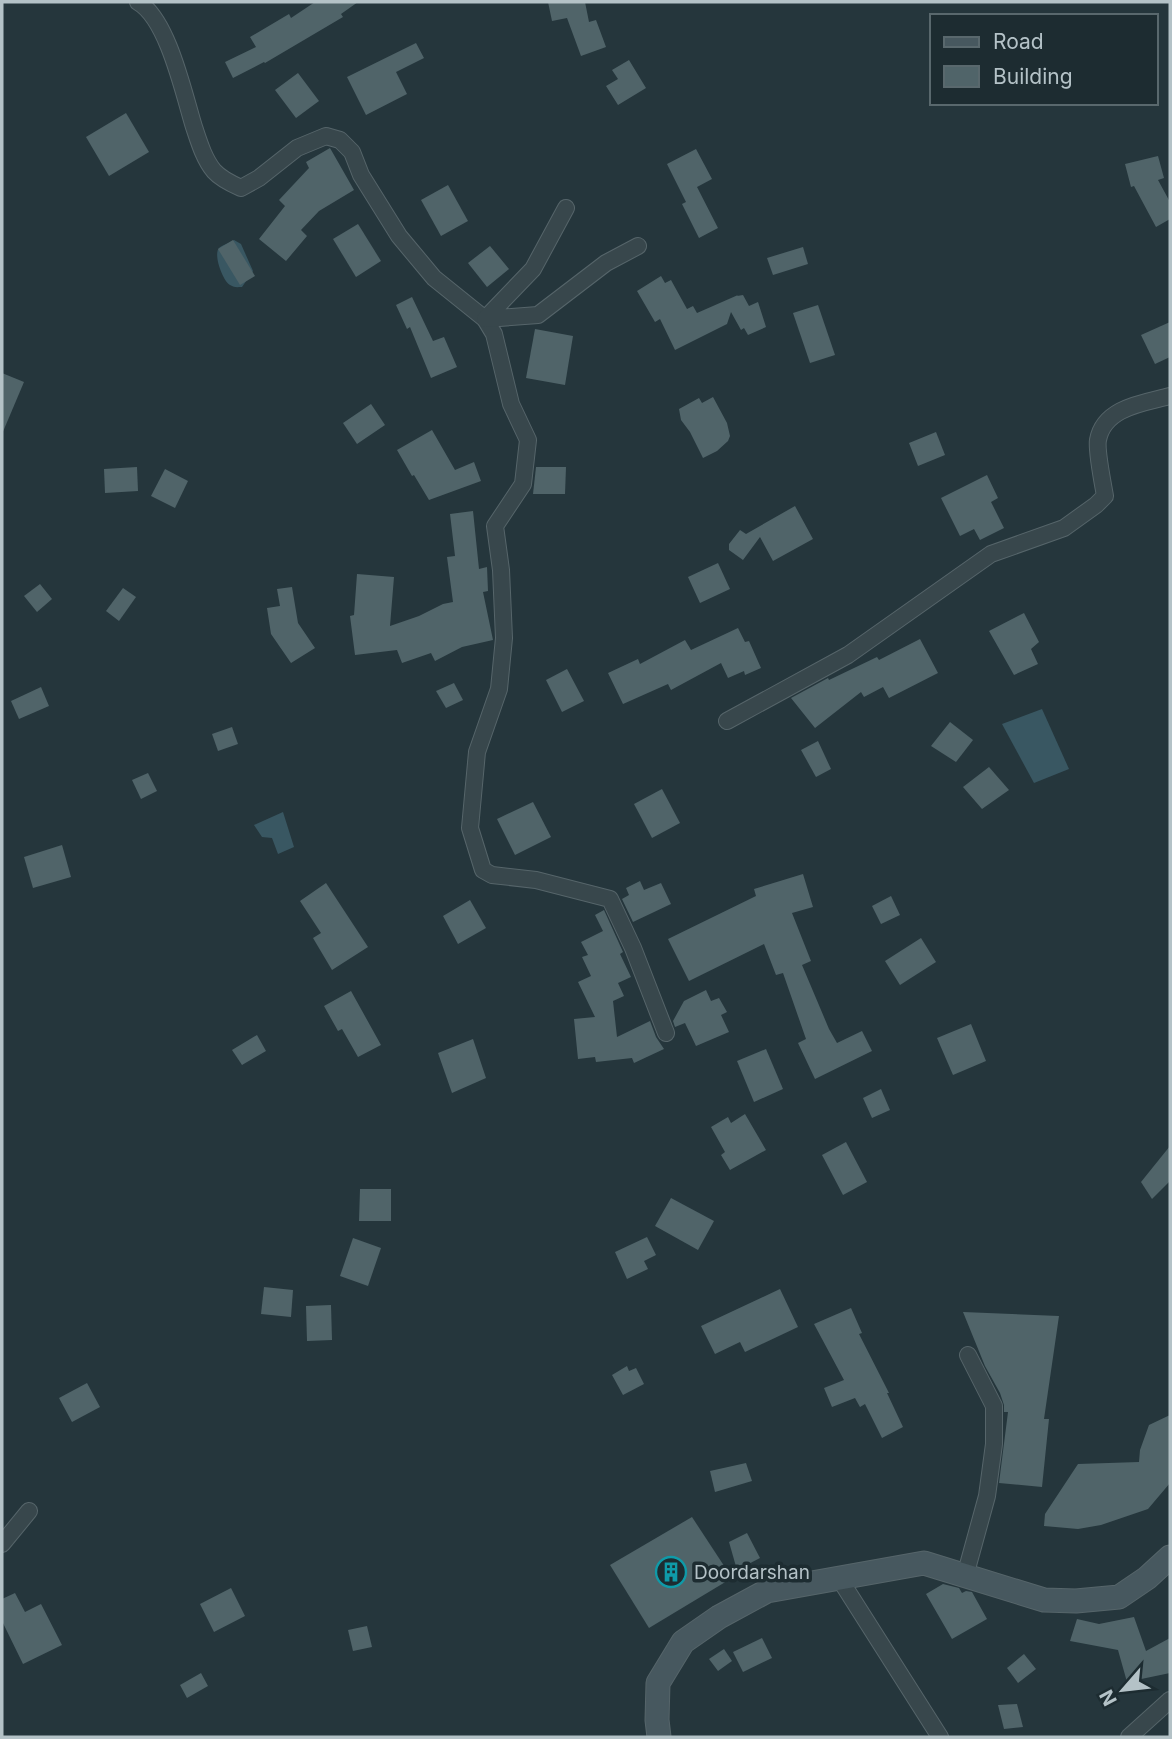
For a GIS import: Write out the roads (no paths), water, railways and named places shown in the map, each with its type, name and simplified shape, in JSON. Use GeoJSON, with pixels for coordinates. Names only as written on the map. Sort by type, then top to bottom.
{"type":"FeatureCollection","features":[{"type":"Feature","properties":{"kind":"main road"},"geometry":{"type":"LineString","coordinates":[[659,1737],[658,1683],[683,1643],[719,1617],[766,1591],[924,1563],[1044,1600],[1076,1601],[1119,1597],[1147,1578],[1170,1557]]}},
{"type":"Feature","properties":{"kind":"street"},"geometry":{"type":"LineString","coordinates":[[138,2],[145,6],[160,28],[176,67],[200,145],[214,172],[241,188],[259,178],[297,148],[326,136],[340,140],[352,152],[361,175],[399,236],[434,278],[485,319],[494,334],[511,404],[528,440],[523,484],[495,526],[501,570],[504,638],[499,690],[477,752],[470,828],[483,870],[492,875],[537,880],[610,899],[634,948],[666,1033]]}},
{"type":"Feature","properties":{"kind":"street"},"geometry":{"type":"LineString","coordinates":[[485,319],[533,269],[565,208]]}},
{"type":"Feature","properties":{"kind":"street"},"geometry":{"type":"LineString","coordinates":[[485,319],[538,314],[607,263],[638,246]]}},
{"type":"Feature","properties":{"kind":"street"},"geometry":{"type":"LineString","coordinates":[[727,721],[848,655],[991,554],[1064,528],[1096,505],[1105,496],[1098,441],[1105,423],[1123,408],[1170,397]]}},
{"type":"Feature","properties":{"kind":"street"},"geometry":{"type":"LineString","coordinates":[[965,1576],[988,1496],[994,1444],[994,1406],[968,1355]]}},
{"type":"Feature","properties":{"kind":"street"},"geometry":{"type":"LineString","coordinates":[[2,1544],[29,1511]]}},
{"type":"Feature","properties":{"kind":"street"},"geometry":{"type":"LineString","coordinates":[[838,1578],[940,1737]]}},
{"type":"Feature","properties":{"kind":"street"},"geometry":{"type":"LineString","coordinates":[[1129,1737],[1170,1700]]}},
{"type":"Feature","properties":{"kind":"water"},"geometry":{"type":"Polygon","coordinates":[[[234,240],[241,244],[253,271],[242,287],[233,287],[227,283],[218,262],[219,248],[234,240]]]}},
{"type":"Feature","properties":{"kind":"water"},"geometry":{"type":"Polygon","coordinates":[[[1042,709],[1069,769],[1034,783],[1002,724],[1042,709]]]}},
{"type":"Feature","properties":{"kind":"water"},"geometry":{"type":"Polygon","coordinates":[[[283,812],[294,847],[278,854],[272,838],[262,837],[254,825],[283,812]]]}},
{"type":"Feature","properties":{"kind":"place","name":"Doordarshan"},"geometry":{"type":"Point","coordinates":[671,1572]}}]}
